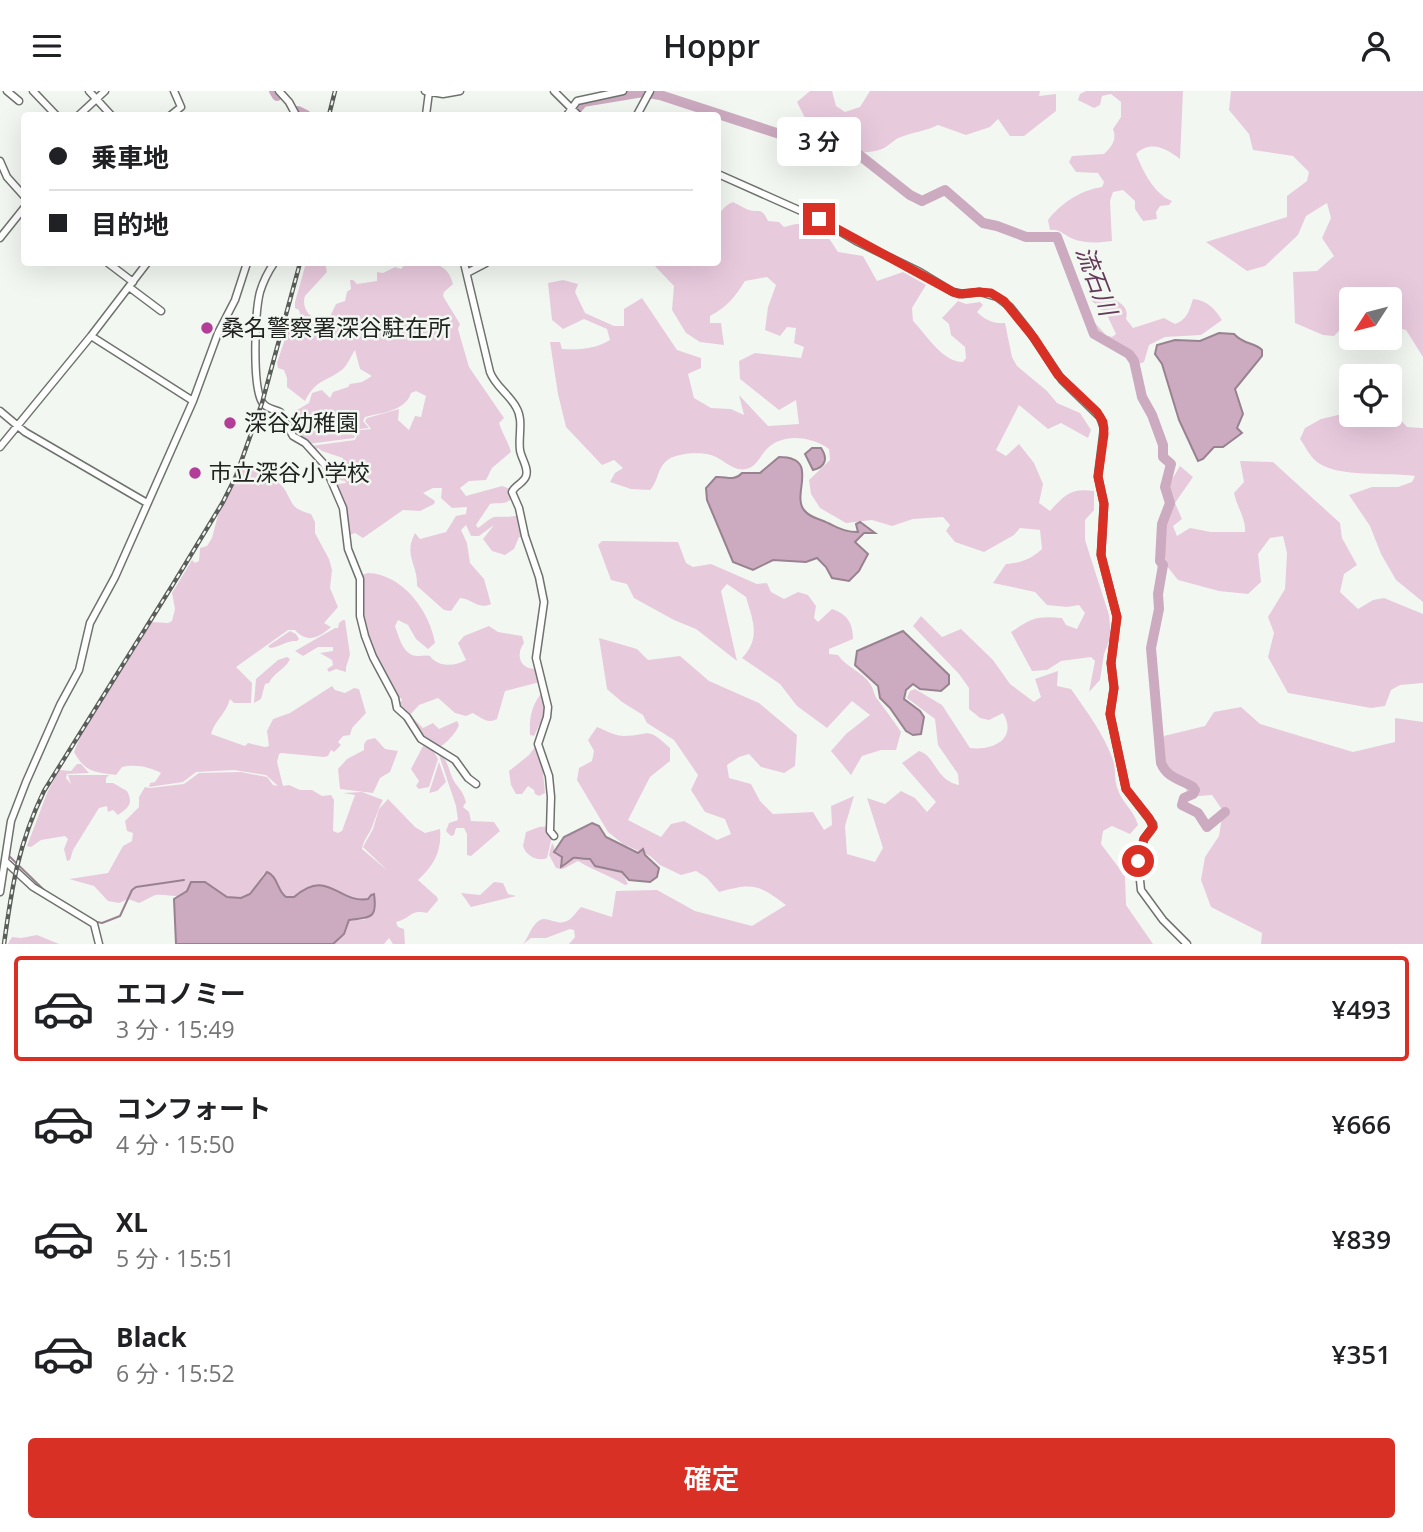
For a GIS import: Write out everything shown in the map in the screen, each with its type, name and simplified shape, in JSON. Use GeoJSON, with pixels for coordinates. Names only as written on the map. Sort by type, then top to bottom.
{"type":"FeatureCollection","features":[{"type":"Feature","properties":{"kind":"street"},"geometry":{"type":"LineString","coordinates":[[7,91],[19,101]]}},
{"type":"Feature","properties":{"kind":"street"},"geometry":{"type":"LineString","coordinates":[[33,91],[54,112]]}},
{"type":"Feature","properties":{"kind":"street"},"geometry":{"type":"LineString","coordinates":[[89,91],[108,112]]}},
{"type":"Feature","properties":{"kind":"street"},"geometry":{"type":"LineString","coordinates":[[82,112],[105,91]]}},
{"type":"Feature","properties":{"kind":"street"},"geometry":{"type":"LineString","coordinates":[[426,112],[427,91],[443,94],[460,91]]}},
{"type":"Feature","properties":{"kind":"street"},"geometry":{"type":"LineString","coordinates":[[554,91],[569,112],[577,101],[623,91]]}},
{"type":"Feature","properties":{"kind":"street"},"geometry":{"type":"LineString","coordinates":[[175,112],[181,107],[178,93]]}},
{"type":"Feature","properties":{"kind":"street"},"geometry":{"type":"LineString","coordinates":[[284,93],[294,112]]}},
{"type":"Feature","properties":{"kind":"street"},"geometry":{"type":"LineString","coordinates":[[638,112],[649,93]]}},
{"type":"Feature","properties":{"kind":"street"},"geometry":{"type":"LineString","coordinates":[[0,161],[7,177],[21,193]]}},
{"type":"Feature","properties":{"kind":"street"},"geometry":{"type":"LineString","coordinates":[[721,175],[819,219],[953,292],[979,292],[997,296],[1010,307],[1062,380],[1100,417],[1104,428],[1098,477],[1104,504],[1101,555],[1117,617],[1111,663],[1114,688],[1110,714],[1126,789],[1153,824],[1144,839],[1138,861],[1141,890],[1163,921],[1187,944]]}},
{"type":"Feature","properties":{"kind":"street"},"geometry":{"type":"LineString","coordinates":[[0,238],[21,212]]}},
{"type":"Feature","properties":{"kind":"street"},"geometry":{"type":"LineString","coordinates":[[111,266],[161,311]]}},
{"type":"Feature","properties":{"kind":"street"},"geometry":{"type":"LineString","coordinates":[[0,447],[145,266]]}},
{"type":"Feature","properties":{"kind":"street"},"geometry":{"type":"LineString","coordinates":[[0,892],[11,821],[30,772],[81,664],[90,623],[115,577],[193,401],[218,333],[235,300],[246,266]]}},
{"type":"Feature","properties":{"kind":"street"},"geometry":{"type":"LineString","coordinates":[[272,266],[258,299],[256,358],[260,399],[265,407],[280,412],[295,438],[305,443],[321,460],[344,508],[348,549],[360,579],[360,608],[365,636],[387,688],[395,698],[397,709],[407,717],[421,739],[455,760],[472,783],[476,784]]}},
{"type":"Feature","properties":{"kind":"street"},"geometry":{"type":"LineString","coordinates":[[465,266],[492,379],[518,409],[520,421],[519,449],[527,474],[526,479],[515,486],[512,492],[519,508],[544,602],[536,658],[548,707],[546,723],[538,744],[549,776],[550,831],[554,835]]}},
{"type":"Feature","properties":{"kind":"street"},"geometry":{"type":"LineString","coordinates":[[467,273],[480,266]]}},
{"type":"Feature","properties":{"kind":"street"},"geometry":{"type":"LineString","coordinates":[[90,337],[193,401]]}},
{"type":"Feature","properties":{"kind":"street"},"geometry":{"type":"LineString","coordinates":[[0,411],[25,432],[147,503]]}},
{"type":"Feature","properties":{"kind":"street"},"geometry":{"type":"LineString","coordinates":[[4,856],[33,887],[94,924],[99,944]]}},
{"type":"Feature","properties":{"kind":"shaded area"},"geometry":{"type":"Polygon","coordinates":[[[810,91],[832,91],[836,106],[845,112],[860,107],[870,91],[1040,91],[1039,96],[1056,94],[1056,111],[1024,136],[1010,136],[998,119],[990,127],[966,135],[938,125],[898,138],[882,149],[854,152],[823,146],[807,138],[810,128],[797,102],[810,91]]]}},
{"type":"Feature","properties":{"kind":"shaded area"},"geometry":{"type":"Polygon","coordinates":[[[1086,91],[1183,91],[1180,159],[1158,147],[1147,147],[1136,154],[1155,188],[1172,201],[1169,205],[1160,206],[1156,212],[1157,219],[1143,221],[1135,209],[1135,201],[1123,190],[1113,192],[1110,201],[1112,241],[1092,243],[1076,240],[1059,231],[1050,230],[1048,220],[1072,198],[1102,187],[1104,182],[1098,173],[1076,172],[1069,162],[1072,156],[1104,154],[1114,140],[1113,129],[1121,117],[1121,102],[1111,94],[1102,96],[1100,105],[1094,108],[1078,100],[1080,94],[1086,91]]]}},
{"type":"Feature","properties":{"kind":"shaded area"},"geometry":{"type":"Polygon","coordinates":[[[1231,91],[1423,91],[1423,357],[1406,330],[1402,329],[1402,287],[1339,287],[1339,331],[1334,336],[1323,335],[1295,323],[1293,272],[1317,271],[1334,256],[1322,238],[1331,218],[1327,203],[1306,216],[1298,235],[1265,266],[1247,271],[1206,242],[1287,217],[1287,196],[1307,181],[1309,172],[1293,156],[1253,150],[1249,134],[1229,110],[1231,91]]]}},
{"type":"Feature","properties":{"kind":"shaded area"},"geometry":{"type":"Polygon","coordinates":[[[733,202],[762,212],[768,221],[779,222],[784,227],[810,224],[817,227],[838,252],[863,256],[877,281],[903,272],[926,285],[912,308],[913,321],[935,347],[955,361],[963,362],[966,358],[965,347],[951,335],[949,324],[942,318],[958,301],[966,304],[980,302],[983,305],[977,312],[980,315],[993,322],[1005,323],[1012,357],[1017,366],[1057,403],[1080,413],[1091,430],[1088,438],[1061,423],[1048,429],[1019,405],[996,450],[1006,456],[1019,444],[1034,463],[1043,484],[1039,503],[1050,511],[1073,492],[1094,491],[1094,510],[1085,520],[1085,540],[1109,615],[1111,636],[1104,654],[1100,680],[1089,692],[1095,661],[1091,657],[1061,661],[1047,670],[1032,671],[1011,632],[1030,621],[1046,617],[1062,618],[1066,625],[1077,629],[1085,613],[1079,605],[1047,605],[1035,592],[993,583],[1006,564],[1026,560],[1042,549],[1040,530],[1020,528],[1014,535],[984,552],[955,542],[946,531],[950,525],[943,517],[913,519],[892,526],[872,520],[846,523],[820,508],[811,494],[809,480],[830,460],[829,449],[814,441],[796,438],[772,445],[755,464],[746,469],[736,469],[706,454],[678,455],[665,462],[650,490],[631,489],[610,482],[615,473],[623,468],[614,460],[602,465],[566,427],[550,342],[560,342],[562,349],[575,349],[593,347],[610,340],[607,329],[584,319],[563,329],[552,320],[548,283],[563,280],[578,284],[575,292],[585,313],[614,326],[624,326],[624,309],[642,298],[677,350],[701,358],[701,368],[688,374],[694,398],[711,408],[731,409],[744,415],[739,395],[768,426],[799,424],[796,400],[779,410],[740,379],[739,361],[755,353],[801,358],[804,347],[794,343],[796,328],[787,327],[780,336],[765,330],[768,307],[776,285],[767,277],[745,281],[730,301],[710,316],[710,323],[721,323],[724,345],[700,342],[686,333],[672,310],[674,286],[655,266],[721,266],[721,212],[733,202]]]}},
{"type":"Feature","properties":{"kind":"shaded area"},"geometry":{"type":"Polygon","coordinates":[[[305,266],[326,266],[327,272],[304,300],[307,312],[321,322],[329,319],[336,304],[345,301],[347,292],[351,289],[350,280],[357,284],[377,281],[377,272],[383,273],[395,267],[401,269],[404,266],[441,266],[450,276],[453,284],[443,296],[460,324],[458,329],[469,367],[504,418],[499,423],[511,452],[492,468],[486,480],[469,481],[460,488],[466,496],[502,486],[511,489],[513,497],[505,503],[490,504],[476,525],[478,528],[494,517],[519,515],[523,537],[519,537],[514,549],[505,555],[492,551],[483,539],[494,525],[479,536],[471,536],[466,525],[461,530],[467,543],[470,563],[484,579],[491,604],[483,606],[460,598],[451,611],[444,610],[417,586],[410,548],[415,533],[420,539],[446,532],[456,516],[466,514],[467,507],[452,508],[441,498],[442,488],[433,488],[423,493],[435,501],[434,504],[420,511],[403,510],[363,538],[355,533],[350,535],[335,488],[337,484],[346,483],[335,479],[331,465],[343,465],[343,458],[318,448],[314,451],[311,446],[355,440],[357,436],[352,431],[371,429],[365,421],[367,418],[399,409],[398,420],[409,430],[415,416],[421,417],[426,396],[416,391],[411,393],[404,404],[365,417],[363,421],[369,428],[351,430],[349,433],[355,436],[354,438],[308,444],[293,435],[297,410],[309,403],[312,393],[322,390],[330,398],[333,392],[372,376],[360,369],[355,350],[343,369],[318,384],[305,401],[287,387],[284,370],[278,368],[277,363],[288,330],[301,318],[299,310],[295,308],[305,266]]]}},
{"type":"Feature","properties":{"kind":"shaded area"},"geometry":{"type":"Polygon","coordinates":[[[1099,295],[1123,305],[1127,313],[1126,319],[1133,328],[1164,318],[1175,324],[1187,315],[1193,299],[1210,306],[1222,320],[1201,335],[1165,337],[1149,345],[1144,362],[1139,364],[1094,334],[1093,321],[1106,335],[1112,337],[1116,334],[1107,315],[1091,300],[1099,295]]]}},
{"type":"Feature","properties":{"kind":"shaded area"},"geometry":{"type":"Polygon","coordinates":[[[1219,333],[1234,334],[1259,347],[1262,356],[1235,389],[1243,414],[1237,428],[1242,433],[1223,447],[1214,447],[1198,461],[1179,420],[1162,364],[1155,354],[1157,345],[1175,340],[1200,341],[1219,333]]]}},
{"type":"Feature","properties":{"kind":"shaded area"},"geometry":{"type":"Polygon","coordinates":[[[1339,415],[1339,427],[1402,427],[1402,421],[1407,427],[1423,428],[1423,602],[1396,580],[1381,554],[1370,526],[1349,495],[1372,487],[1398,487],[1412,482],[1415,476],[1337,470],[1314,460],[1300,439],[1305,428],[1321,419],[1339,415]]]}},
{"type":"Feature","properties":{"kind":"shaded area"},"geometry":{"type":"Polygon","coordinates":[[[812,448],[821,448],[825,455],[821,467],[813,470],[805,454],[812,448]]]}},
{"type":"Feature","properties":{"kind":"shaded area"},"geometry":{"type":"Polygon","coordinates":[[[779,457],[799,463],[802,470],[801,503],[812,517],[842,529],[858,532],[856,524],[860,522],[875,533],[864,533],[855,542],[868,554],[859,571],[849,581],[832,578],[817,558],[806,562],[773,560],[753,570],[733,562],[707,500],[706,488],[716,477],[733,478],[742,473],[760,473],[779,457]]]}},
{"type":"Feature","properties":{"kind":"shaded area"},"geometry":{"type":"Polygon","coordinates":[[[1240,461],[1273,462],[1340,523],[1342,538],[1357,565],[1344,574],[1340,592],[1358,609],[1373,600],[1384,598],[1423,614],[1423,683],[1400,685],[1391,690],[1385,706],[1371,708],[1288,693],[1268,657],[1274,633],[1268,617],[1285,589],[1287,553],[1283,536],[1270,538],[1258,554],[1261,582],[1248,594],[1219,591],[1178,580],[1166,565],[1161,523],[1168,507],[1165,491],[1180,466],[1193,477],[1175,503],[1182,519],[1173,526],[1177,536],[1190,528],[1211,532],[1245,532],[1234,493],[1244,482],[1240,461]]]}},
{"type":"Feature","properties":{"kind":"shaded area"},"geometry":{"type":"Polygon","coordinates":[[[243,466],[276,481],[283,487],[295,507],[311,514],[315,522],[315,533],[329,559],[332,570],[330,588],[338,607],[324,623],[331,627],[322,634],[308,638],[295,630],[288,630],[236,667],[252,683],[251,703],[234,703],[230,699],[211,734],[245,746],[248,743],[269,746],[267,731],[273,719],[290,713],[332,686],[345,693],[354,688],[359,689],[366,713],[352,728],[350,735],[343,736],[338,742],[341,745],[334,752],[331,750],[328,756],[324,757],[281,753],[277,762],[283,786],[312,790],[322,796],[331,795],[334,800],[333,831],[338,833],[342,831],[355,795],[343,793],[362,792],[383,800],[378,810],[371,830],[362,849],[388,871],[363,847],[373,829],[379,809],[388,799],[415,827],[425,833],[440,829],[440,844],[436,857],[418,880],[438,900],[427,913],[414,913],[396,922],[398,927],[404,929],[405,944],[393,944],[389,938],[384,944],[333,944],[344,934],[349,920],[364,920],[372,914],[368,899],[349,897],[315,885],[294,897],[286,897],[275,878],[264,873],[251,893],[244,898],[230,897],[192,882],[186,893],[181,895],[156,895],[139,903],[128,899],[119,903],[108,901],[94,886],[69,879],[108,873],[123,846],[132,841],[133,833],[127,831],[125,821],[139,807],[139,797],[145,787],[150,788],[184,784],[199,773],[241,772],[267,777],[273,785],[278,786],[266,775],[234,770],[196,772],[183,782],[149,787],[161,773],[132,766],[122,767],[116,775],[96,772],[82,764],[74,752],[81,735],[152,622],[172,621],[175,609],[172,593],[192,560],[195,563],[199,561],[200,548],[207,546],[212,538],[218,515],[243,466]]]}},
{"type":"Feature","properties":{"kind":"shaded area"},"geometry":{"type":"Polygon","coordinates":[[[602,541],[678,542],[686,563],[693,567],[711,564],[757,584],[767,583],[771,592],[784,599],[798,592],[808,595],[816,606],[814,618],[818,622],[832,609],[845,616],[852,628],[853,639],[829,649],[829,654],[838,655],[871,685],[901,732],[896,750],[881,750],[862,756],[851,775],[831,751],[846,734],[870,715],[852,701],[827,728],[797,706],[780,684],[742,658],[752,643],[754,629],[746,597],[727,584],[721,591],[737,661],[696,629],[634,598],[627,584],[611,580],[598,545],[602,541]]]}},
{"type":"Feature","properties":{"kind":"shaded area"},"geometry":{"type":"Polygon","coordinates":[[[368,573],[393,580],[421,607],[435,643],[428,649],[416,639],[408,625],[398,620],[395,626],[402,645],[409,653],[430,656],[442,664],[461,662],[466,660],[458,643],[464,636],[489,626],[498,632],[522,636],[524,643],[520,653],[521,662],[528,668],[539,668],[540,682],[505,691],[497,719],[491,721],[473,713],[466,716],[455,713],[438,698],[419,705],[410,715],[423,728],[433,723],[439,729],[457,721],[459,725],[440,747],[437,749],[431,746],[400,710],[397,703],[402,701],[401,698],[397,699],[373,656],[361,616],[361,575],[368,573]]]}},
{"type":"Feature","properties":{"kind":"shaded area"},"geometry":{"type":"Polygon","coordinates":[[[921,616],[942,637],[961,629],[993,660],[1010,684],[1034,702],[1041,697],[1035,679],[1058,671],[1057,686],[1071,689],[1105,741],[1113,760],[1119,792],[1138,825],[1130,834],[1112,826],[1103,831],[1101,844],[1125,876],[1126,905],[1153,944],[569,944],[575,937],[574,930],[570,929],[546,938],[531,938],[523,944],[540,920],[565,922],[581,907],[612,917],[616,891],[657,890],[695,911],[752,926],[786,905],[755,887],[719,892],[707,878],[696,871],[681,875],[660,865],[650,856],[623,844],[608,832],[577,780],[579,768],[592,761],[594,751],[588,740],[597,727],[621,736],[652,734],[670,748],[670,761],[650,777],[628,820],[661,837],[671,824],[684,821],[717,840],[731,834],[725,819],[705,812],[691,790],[698,775],[674,740],[647,723],[643,715],[607,689],[599,638],[637,649],[648,660],[680,656],[709,681],[759,703],[797,735],[795,766],[784,773],[761,767],[749,754],[727,765],[729,778],[751,784],[760,801],[773,814],[813,812],[824,830],[832,825],[831,806],[854,796],[845,826],[847,854],[875,862],[883,848],[867,798],[885,804],[901,791],[915,798],[927,812],[936,802],[902,763],[919,751],[929,758],[945,778],[959,785],[958,774],[938,745],[935,719],[907,698],[910,691],[915,689],[942,705],[970,748],[995,745],[1005,736],[1007,730],[1003,713],[989,720],[980,718],[969,709],[969,688],[913,626],[921,616]]]}},
{"type":"Feature","properties":{"kind":"shaded area"},"geometry":{"type":"Polygon","coordinates":[[[343,620],[350,655],[346,672],[336,669],[329,672],[327,669],[333,665],[332,660],[320,653],[333,651],[333,647],[318,647],[303,656],[295,651],[338,628],[343,620]]]}},
{"type":"Feature","properties":{"kind":"shaded area"},"geometry":{"type":"Polygon","coordinates":[[[290,631],[296,634],[299,639],[297,641],[270,648],[268,646],[290,631]]]}},
{"type":"Feature","properties":{"kind":"shaded area"},"geometry":{"type":"Polygon","coordinates":[[[903,631],[949,675],[949,684],[941,691],[920,689],[913,684],[906,690],[904,699],[924,717],[921,734],[913,735],[906,731],[880,698],[878,686],[855,665],[857,651],[903,631]]]}},
{"type":"Feature","properties":{"kind":"shaded area"},"geometry":{"type":"Polygon","coordinates":[[[287,657],[290,659],[288,663],[265,684],[261,699],[254,703],[256,679],[278,660],[287,657]]]}},
{"type":"Feature","properties":{"kind":"shaded area"},"geometry":{"type":"Polygon","coordinates":[[[544,690],[545,713],[534,736],[530,735],[532,711],[544,690]]]}},
{"type":"Feature","properties":{"kind":"shaded area"},"geometry":{"type":"Polygon","coordinates":[[[1241,707],[1260,724],[1353,752],[1395,742],[1395,718],[1423,722],[1423,944],[1261,944],[1262,933],[1211,907],[1201,880],[1205,857],[1219,836],[1223,811],[1212,795],[1187,797],[1186,781],[1167,774],[1161,749],[1164,736],[1205,726],[1214,712],[1241,707]]]}},
{"type":"Feature","properties":{"kind":"shaded area"},"geometry":{"type":"Polygon","coordinates":[[[375,738],[385,749],[398,751],[390,772],[380,778],[373,793],[340,789],[338,769],[347,759],[364,750],[367,740],[375,738]]]}},
{"type":"Feature","properties":{"kind":"shaded area"},"geometry":{"type":"Polygon","coordinates":[[[423,746],[433,750],[438,759],[429,787],[419,789],[416,786],[419,781],[411,769],[423,746]]]}},
{"type":"Feature","properties":{"kind":"shaded area"},"geometry":{"type":"Polygon","coordinates":[[[535,747],[541,750],[545,793],[539,796],[528,786],[522,794],[516,794],[511,785],[509,771],[535,747]]]}},
{"type":"Feature","properties":{"kind":"shaded area"},"geometry":{"type":"Polygon","coordinates":[[[438,752],[463,794],[466,802],[463,807],[469,812],[471,821],[494,822],[500,831],[471,856],[467,855],[467,834],[464,828],[456,828],[451,836],[446,831],[449,823],[458,820],[438,752]]]}},
{"type":"Feature","properties":{"kind":"shaded area"},"geometry":{"type":"Polygon","coordinates":[[[439,762],[446,782],[437,791],[429,793],[439,762]]]}},
{"type":"Feature","properties":{"kind":"shaded area"},"geometry":{"type":"Polygon","coordinates":[[[77,764],[81,764],[89,773],[67,774],[66,778],[71,784],[68,775],[109,775],[106,783],[113,783],[127,791],[130,802],[118,815],[113,810],[108,812],[107,806],[99,808],[67,861],[64,849],[68,839],[65,836],[41,840],[31,847],[27,846],[47,793],[59,770],[71,771],[77,764]]]}},
{"type":"Feature","properties":{"kind":"shaded area"},"geometry":{"type":"Polygon","coordinates":[[[592,823],[599,826],[606,837],[638,853],[643,849],[645,855],[659,868],[657,877],[650,882],[629,880],[622,872],[595,866],[590,859],[574,858],[561,867],[562,857],[554,852],[564,837],[592,823]]]}},
{"type":"Feature","properties":{"kind":"shaded area"},"geometry":{"type":"Polygon","coordinates":[[[552,826],[547,858],[536,859],[523,846],[526,832],[552,826]]]}},
{"type":"Feature","properties":{"kind":"shaded area"},"geometry":{"type":"Polygon","coordinates":[[[552,843],[555,854],[562,857],[560,864],[564,866],[573,857],[589,858],[597,867],[622,872],[628,884],[625,885],[578,861],[563,869],[556,868],[549,855],[552,843]]]}},
{"type":"Feature","properties":{"kind":"shaded area"},"geometry":{"type":"Polygon","coordinates":[[[267,872],[286,897],[294,897],[316,885],[358,899],[368,899],[374,894],[373,913],[366,918],[349,920],[344,934],[333,944],[176,944],[174,899],[187,891],[191,882],[205,882],[227,897],[241,898],[250,894],[267,872]]]}},
{"type":"Feature","properties":{"kind":"shaded area"},"geometry":{"type":"Polygon","coordinates":[[[494,882],[503,883],[508,894],[516,896],[471,907],[461,893],[480,895],[494,882]]]}},
{"type":"Feature","properties":{"kind":"shaded area"},"geometry":{"type":"Polygon","coordinates":[[[37,935],[59,944],[8,944],[12,937],[37,935]]]}},
{"type":"Feature","properties":{"kind":"waterway","name":"流石川"},"geometry":{"type":"LineString","coordinates":[[274,91],[277,96]]}},
{"type":"Feature","properties":{"kind":"waterway","name":"流石川"},"geometry":{"type":"LineString","coordinates":[[575,112],[583,102],[643,92],[712,112]]}},
{"type":"Feature","properties":{"kind":"waterway","name":"流石川"},"geometry":{"type":"LineString","coordinates":[[721,115],[835,152],[858,154],[910,195],[922,201],[945,190],[983,223],[1026,237],[1057,237],[1094,334],[1129,354],[1134,361],[1142,397],[1163,445],[1163,457],[1171,464],[1165,487],[1170,503],[1162,524],[1160,561],[1163,565],[1158,594],[1159,609],[1151,648],[1161,763],[1170,775],[1193,787],[1193,794],[1184,798],[1182,805],[1198,813],[1207,827],[1225,812]]}},
{"type":"Feature","properties":{"kind":"waterway"},"geometry":{"type":"LineString","coordinates":[[8,855],[44,890]]}},
{"type":"Feature","properties":{"kind":"waterway"},"geometry":{"type":"LineString","coordinates":[[97,922],[102,923],[120,916],[136,887],[184,880]]}},
{"type":"Feature","properties":{"kind":"railway"},"geometry":{"type":"LineString","coordinates":[[330,112],[335,91]]}},
{"type":"Feature","properties":{"kind":"railway"},"geometry":{"type":"LineString","coordinates":[[4,944],[17,866],[44,791],[172,586],[236,476],[262,403],[299,266]]}},
{"type":"Feature","properties":{"kind":"place","name":"桑名警察署深谷駐在所"},"geometry":{"type":"Point","coordinates":[207,328]}},
{"type":"Feature","properties":{"kind":"place","name":"深谷幼稚園"},"geometry":{"type":"Point","coordinates":[230,423]}},
{"type":"Feature","properties":{"kind":"place","name":"市立深谷小学校"},"geometry":{"type":"Point","coordinates":[195,473]}},
{"type":"Feature","properties":{"kind":"route"},"geometry":{"type":"LineString","coordinates":[[819,219],[953,292],[991,293],[1004,301],[1034,338],[1062,380],[1097,412],[1103,422],[1098,477],[1104,504],[1101,555],[1117,617],[1111,663],[1114,688],[1110,714],[1126,789],[1153,824],[1144,839],[1138,861]]}}]}
